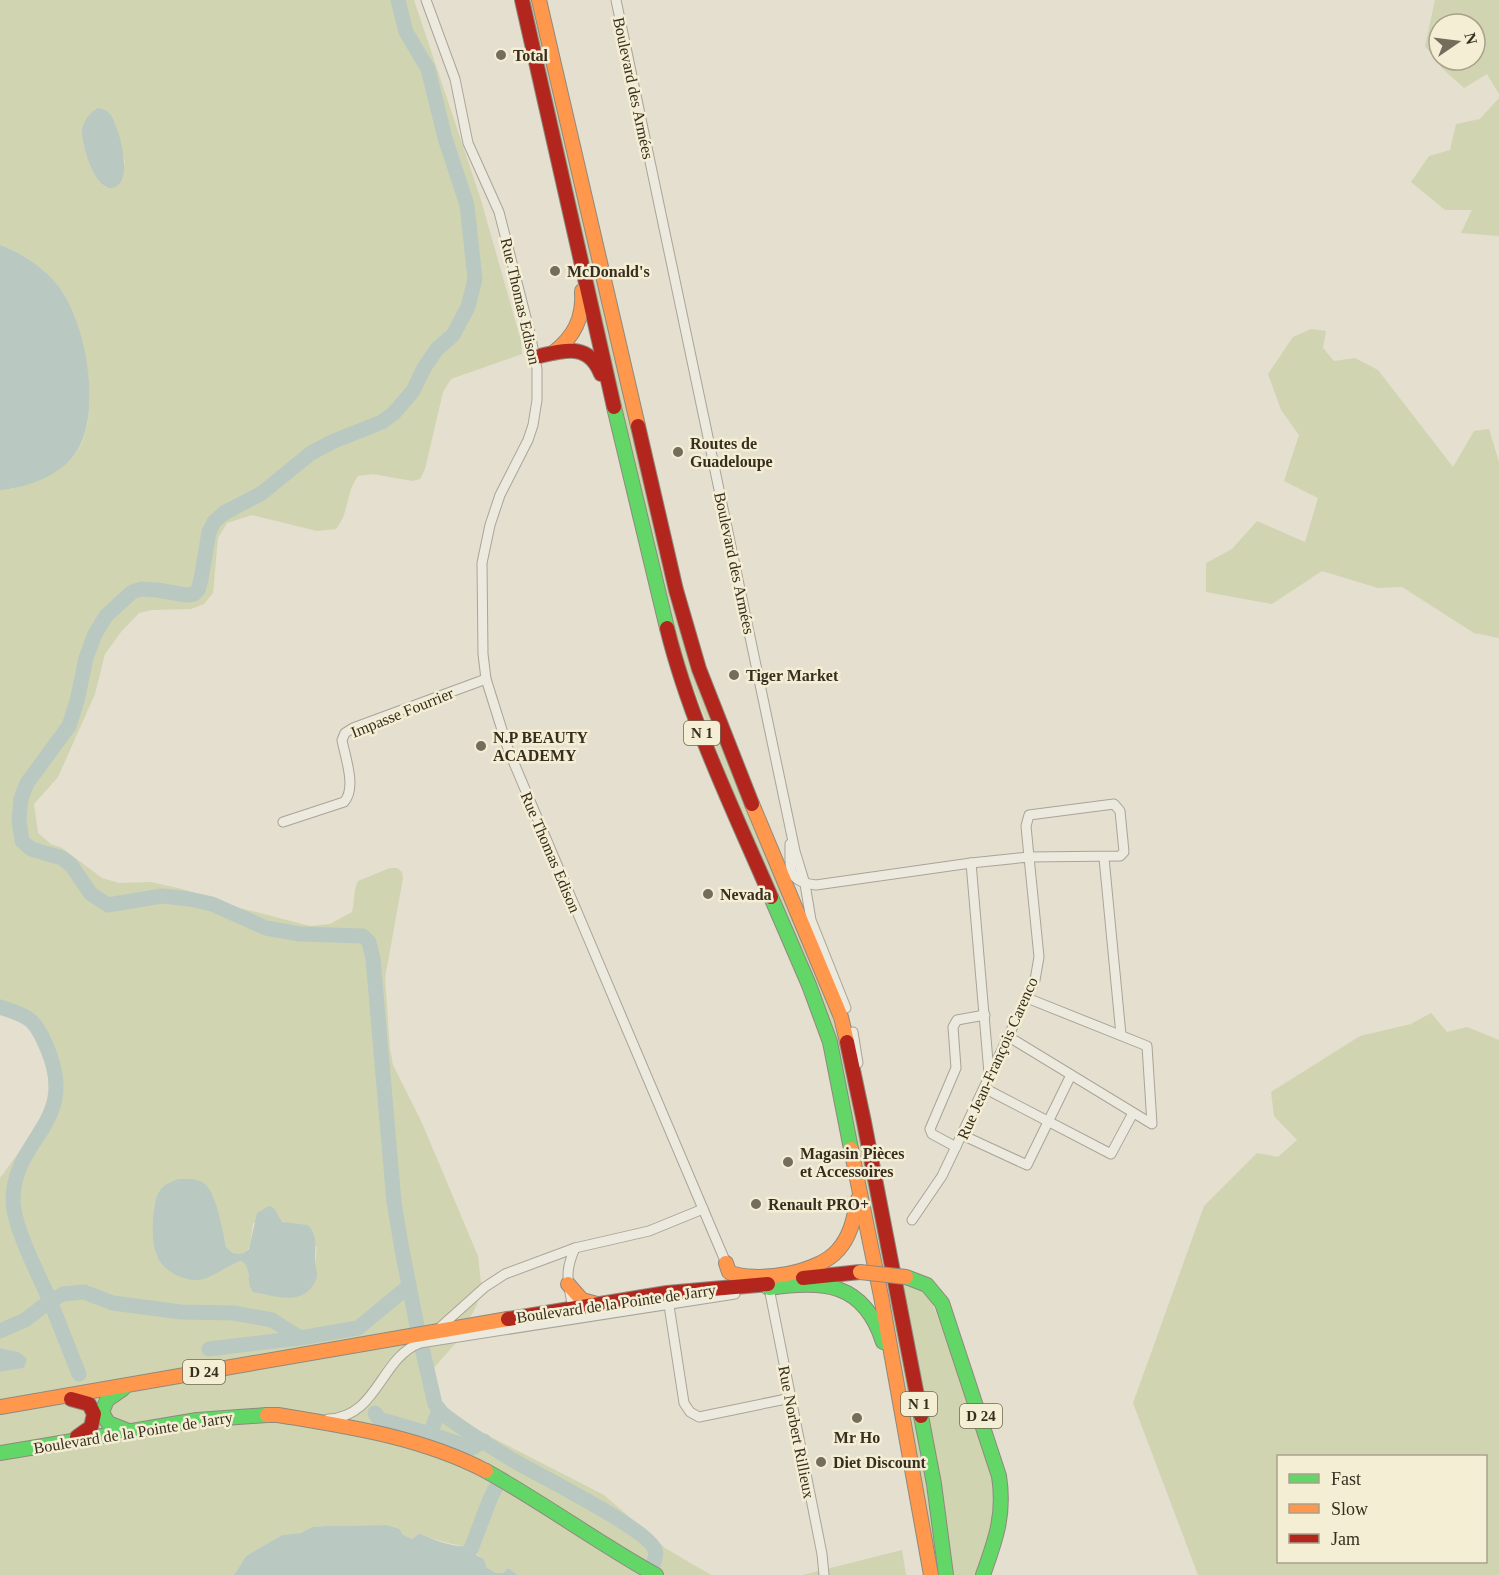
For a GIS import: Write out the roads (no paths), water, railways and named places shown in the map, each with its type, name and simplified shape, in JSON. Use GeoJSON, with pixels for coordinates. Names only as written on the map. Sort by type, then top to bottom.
{"type":"FeatureCollection","features":[{"type":"Feature","properties":{"kind":"main road","name":"N 1"},"geometry":{"type":"LineString","coordinates":[[522,0],[636,502],[670,639],[695,714],[726,794],[830,1042],[911,1455],[931,1575]]}},
{"type":"Feature","properties":{"kind":"main road","name":"N 1"},"geometry":{"type":"LineString","coordinates":[[539,0],[676,590],[688,632],[699,669],[736,767],[841,1017],[864,1122],[934,1484],[946,1575]]}},
{"type":"Feature","properties":{"kind":"main road"},"geometry":{"type":"LineString","coordinates":[[560,40],[557,51],[576,162]]}},
{"type":"Feature","properties":{"kind":"main road"},"geometry":{"type":"LineString","coordinates":[[524,67],[531,77],[561,168]]}},
{"type":"Feature","properties":{"kind":"main road"},"geometry":{"type":"LineString","coordinates":[[553,353],[566,344],[575,333],[583,306],[568,201]]}},
{"type":"Feature","properties":{"kind":"main road"},"geometry":{"type":"LineString","coordinates":[[535,357],[582,351],[590,354],[596,360],[600,367],[626,476],[636,502]]}},
{"type":"Feature","properties":{"kind":"main road"},"geometry":{"type":"LineString","coordinates":[[726,1263],[729,1272],[741,1277],[797,1271],[823,1263],[835,1255],[850,1231],[859,1189]]}},
{"type":"Feature","properties":{"kind":"main road","name":"Boulevard de la Pointe de Jarry"},"geometry":{"type":"LineString","coordinates":[[0,1407],[441,1334],[597,1304],[668,1299],[860,1272],[906,1277],[930,1285],[942,1303],[999,1476],[1003,1494],[1003,1513],[983,1575]]}},
{"type":"Feature","properties":{"kind":"main road"},"geometry":{"type":"LineString","coordinates":[[568,1284],[582,1300],[597,1304]]}},
{"type":"Feature","properties":{"kind":"main road"},"geometry":{"type":"LineString","coordinates":[[769,1288],[830,1284],[842,1288],[869,1313],[882,1337],[895,1402],[911,1455]]}},
{"type":"Feature","properties":{"kind":"main road"},"geometry":{"type":"LineString","coordinates":[[131,1385],[111,1395],[104,1402],[103,1409],[105,1422],[109,1425],[133,1431]]}},
{"type":"Feature","properties":{"kind":"main road"},"geometry":{"type":"LineString","coordinates":[[58,1398],[86,1402],[95,1415],[92,1429],[64,1443]]}},
{"type":"Feature","properties":{"kind":"main road","name":"Boulevard de la Pointe de Jarry"},"geometry":{"type":"LineString","coordinates":[[0,1453],[196,1420],[250,1415],[278,1415],[364,1429],[418,1442],[483,1469],[656,1575]]}},
{"type":"Feature","properties":{"kind":"street","name":"Rue Thomas Edison"},"geometry":{"type":"LineString","coordinates":[[426,0],[455,79],[468,143],[499,212],[511,251],[535,357],[538,388],[533,425],[528,440],[500,495],[483,554],[482,626],[486,679],[508,749],[726,1263]]}},
{"type":"Feature","properties":{"kind":"street","name":"Boulevard des Armées"},"geometry":{"type":"LineString","coordinates":[[616,0],[671,273],[811,920],[847,1011],[857,1051],[864,1122]]}},
{"type":"Feature","properties":{"kind":"street","name":"Impasse Fourrier"},"geometry":{"type":"LineString","coordinates":[[283,822],[344,802],[348,797],[350,787],[342,740],[345,734],[353,728],[486,679]]}},
{"type":"Feature","properties":{"kind":"street","name":"Rue Jean-François Carenco"},"geometry":{"type":"LineString","coordinates":[[912,1220],[942,1176],[1035,980],[1039,957],[1026,826],[1029,816],[1054,810],[1114,804],[1120,811],[1124,852],[1120,856],[1104,858]]}},
{"type":"Feature","properties":{"kind":"street"},"geometry":{"type":"LineString","coordinates":[[805,884],[816,885],[971,863],[1029,858],[1104,858],[1121,1035]]}},
{"type":"Feature","properties":{"kind":"street"},"geometry":{"type":"LineString","coordinates":[[971,863],[990,1075]]}},
{"type":"Feature","properties":{"kind":"street"},"geometry":{"type":"LineString","coordinates":[[1009,1037],[1152,1124],[1147,1046],[1028,998]]}},
{"type":"Feature","properties":{"kind":"street"},"geometry":{"type":"LineString","coordinates":[[956,1147],[932,1134],[930,1129],[956,1068],[953,1027],[957,1020],[985,1015]]}},
{"type":"Feature","properties":{"kind":"street"},"geometry":{"type":"LineString","coordinates":[[962,1135],[1027,1165],[1071,1076]]}},
{"type":"Feature","properties":{"kind":"street"},"geometry":{"type":"LineString","coordinates":[[984,1088],[1111,1154],[1133,1113]]}},
{"type":"Feature","properties":{"kind":"street"},"geometry":{"type":"LineString","coordinates":[[441,1334],[485,1287],[505,1274],[575,1248],[649,1231],[703,1209]]}},
{"type":"Feature","properties":{"kind":"street"},"geometry":{"type":"LineString","coordinates":[[554,1322],[573,1308],[567,1272],[568,1263],[575,1248]]}},
{"type":"Feature","properties":{"kind":"street","name":"Boulevard de la Pointe de Jarry"},"geometry":{"type":"LineString","coordinates":[[302,1418],[332,1419],[353,1413],[408,1350],[441,1334],[554,1322],[668,1299],[769,1288]]}},
{"type":"Feature","properties":{"kind":"street","name":"Rue Norbert Rillieux"},"geometry":{"type":"LineString","coordinates":[[769,1288],[822,1554],[824,1575]]}},
{"type":"Feature","properties":{"kind":"street"},"geometry":{"type":"LineString","coordinates":[[668,1299],[684,1403],[690,1412],[699,1417],[791,1398]]}},
{"type":"Feature","properties":{"kind":"waterway"},"geometry":{"type":"LineString","coordinates":[[398,0],[406,32],[428,69],[445,138],[467,205],[475,279],[468,307],[453,335],[437,349],[424,368],[413,391],[394,413],[382,422],[311,453],[262,493],[224,513],[214,522],[209,532],[198,590],[194,594],[141,589],[132,592],[106,616],[95,634],[86,658],[69,726],[27,783],[21,799],[19,820],[22,841],[31,849],[62,858],[71,865],[91,894],[108,905],[162,896],[189,899],[212,904],[266,928],[300,934],[363,936],[369,942],[373,959],[394,1202],[417,1326]]}},
{"type":"Feature","properties":{"kind":"waterway"},"geometry":{"type":"LineString","coordinates":[[0,1007],[25,1017],[35,1025],[48,1050],[55,1075],[55,1095],[51,1113],[24,1159],[16,1177],[13,1198],[21,1236],[50,1301],[25,1320],[0,1331]]}},
{"type":"Feature","properties":{"kind":"waterway"},"geometry":{"type":"LineString","coordinates":[[209,1349],[300,1338],[358,1328],[409,1286]]}},
{"type":"Feature","properties":{"kind":"waterway"},"geometry":{"type":"LineString","coordinates":[[79,1374],[50,1301],[63,1294],[84,1292],[113,1303],[181,1312],[234,1313],[272,1320],[300,1338]]}},
{"type":"Feature","properties":{"kind":"waterway"},"geometry":{"type":"LineString","coordinates":[[422,1348],[435,1404],[442,1413],[511,1459],[590,1502],[633,1529],[655,1550],[652,1567]]}},
{"type":"Feature","properties":{"kind":"waterway"},"geometry":{"type":"LineString","coordinates":[[375,1413],[379,1419],[430,1434],[439,1410]]}},
{"type":"Feature","properties":{"kind":"waterway"},"geometry":{"type":"LineString","coordinates":[[430,1434],[472,1448],[484,1441]]}},
{"type":"Feature","properties":{"kind":"waterway"},"geometry":{"type":"LineString","coordinates":[[471,1549],[498,1483]]}},
{"type":"Feature","properties":{"kind":"place","name":"Total"},"geometry":{"type":"Point","coordinates":[501,55]}},
{"type":"Feature","properties":{"kind":"place","name":"McDonald's"},"geometry":{"type":"Point","coordinates":[555,271]}},
{"type":"Feature","properties":{"kind":"place","name":"Routes de Guadeloupe"},"geometry":{"type":"Point","coordinates":[678,452]}},
{"type":"Feature","properties":{"kind":"place","name":"Tiger Market"},"geometry":{"type":"Point","coordinates":[734,675]}},
{"type":"Feature","properties":{"kind":"place","name":"N.P BEAUTY ACADEMY"},"geometry":{"type":"Point","coordinates":[481,746]}},
{"type":"Feature","properties":{"kind":"place","name":"Nevada"},"geometry":{"type":"Point","coordinates":[708,894]}},
{"type":"Feature","properties":{"kind":"place","name":"Magasin Pièces et Accessoires"},"geometry":{"type":"Point","coordinates":[788,1162]}},
{"type":"Feature","properties":{"kind":"place","name":"Renault PRO+"},"geometry":{"type":"Point","coordinates":[756,1204]}},
{"type":"Feature","properties":{"kind":"place","name":"Mr Ho"},"geometry":{"type":"Point","coordinates":[857,1418]}},
{"type":"Feature","properties":{"kind":"place","name":"Diet Discount"},"geometry":{"type":"Point","coordinates":[821,1462]}}]}
